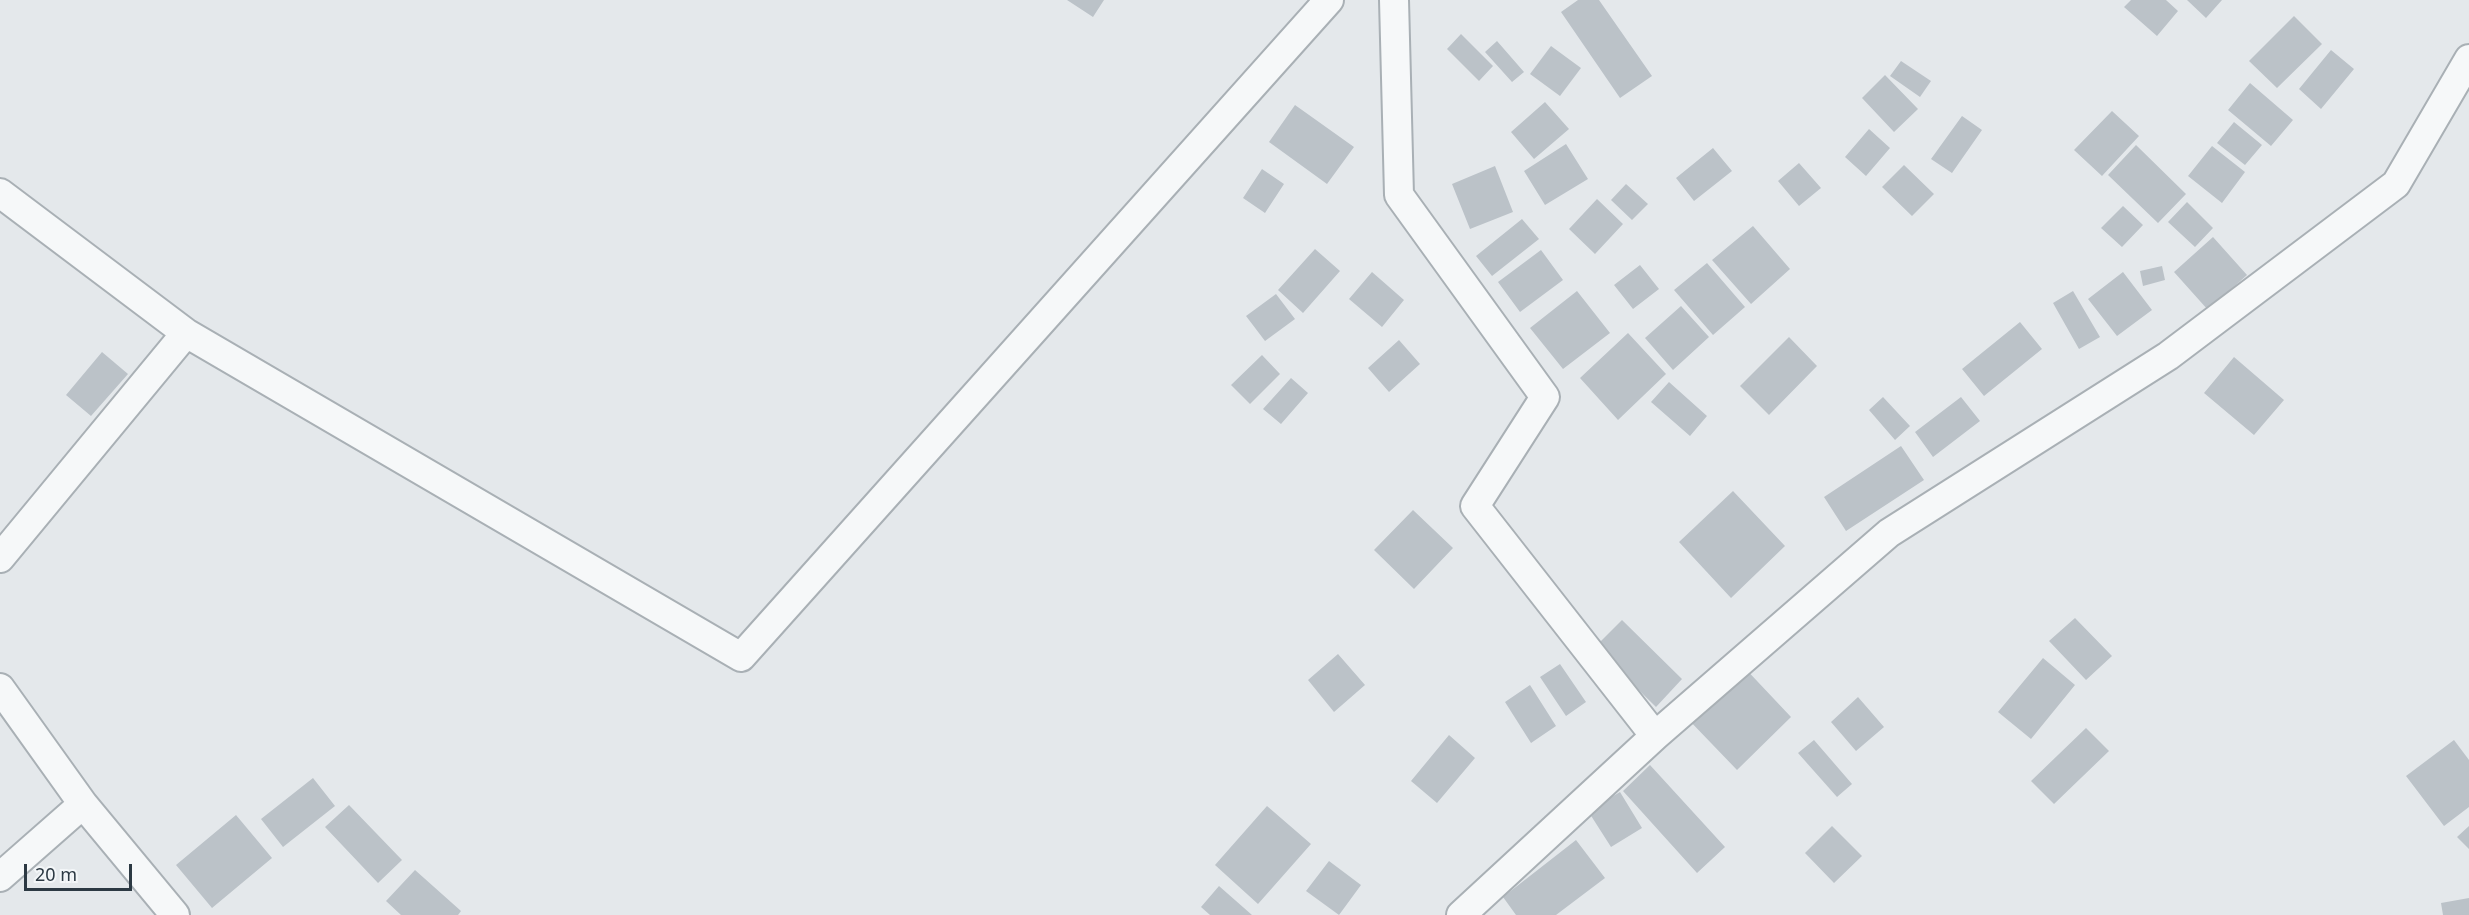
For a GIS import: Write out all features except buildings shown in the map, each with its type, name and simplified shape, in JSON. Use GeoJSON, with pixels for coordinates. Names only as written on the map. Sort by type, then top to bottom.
{"type":"FeatureCollection","features":[{"type":"Feature","properties":{"kind":"street"},"geometry":{"type":"LineString","coordinates":[[0,193],[186,333],[741,657],[1329,0]]}},
{"type":"Feature","properties":{"kind":"street"},"geometry":{"type":"LineString","coordinates":[[1394,0],[1400,195],[1545,397],[1475,506],[1655,736]]}},
{"type":"Feature","properties":{"kind":"street"},"geometry":{"type":"LineString","coordinates":[[1461,915],[1655,736],[1889,533],[2168,356],[2396,184],[2469,59]]}},
{"type":"Feature","properties":{"kind":"street"},"geometry":{"type":"LineString","coordinates":[[0,558],[186,333]]}},
{"type":"Feature","properties":{"kind":"street"},"geometry":{"type":"LineString","coordinates":[[0,688],[82,804],[175,915]]}},
{"type":"Feature","properties":{"kind":"street"},"geometry":{"type":"LineString","coordinates":[[0,877],[82,804]]}}]}
